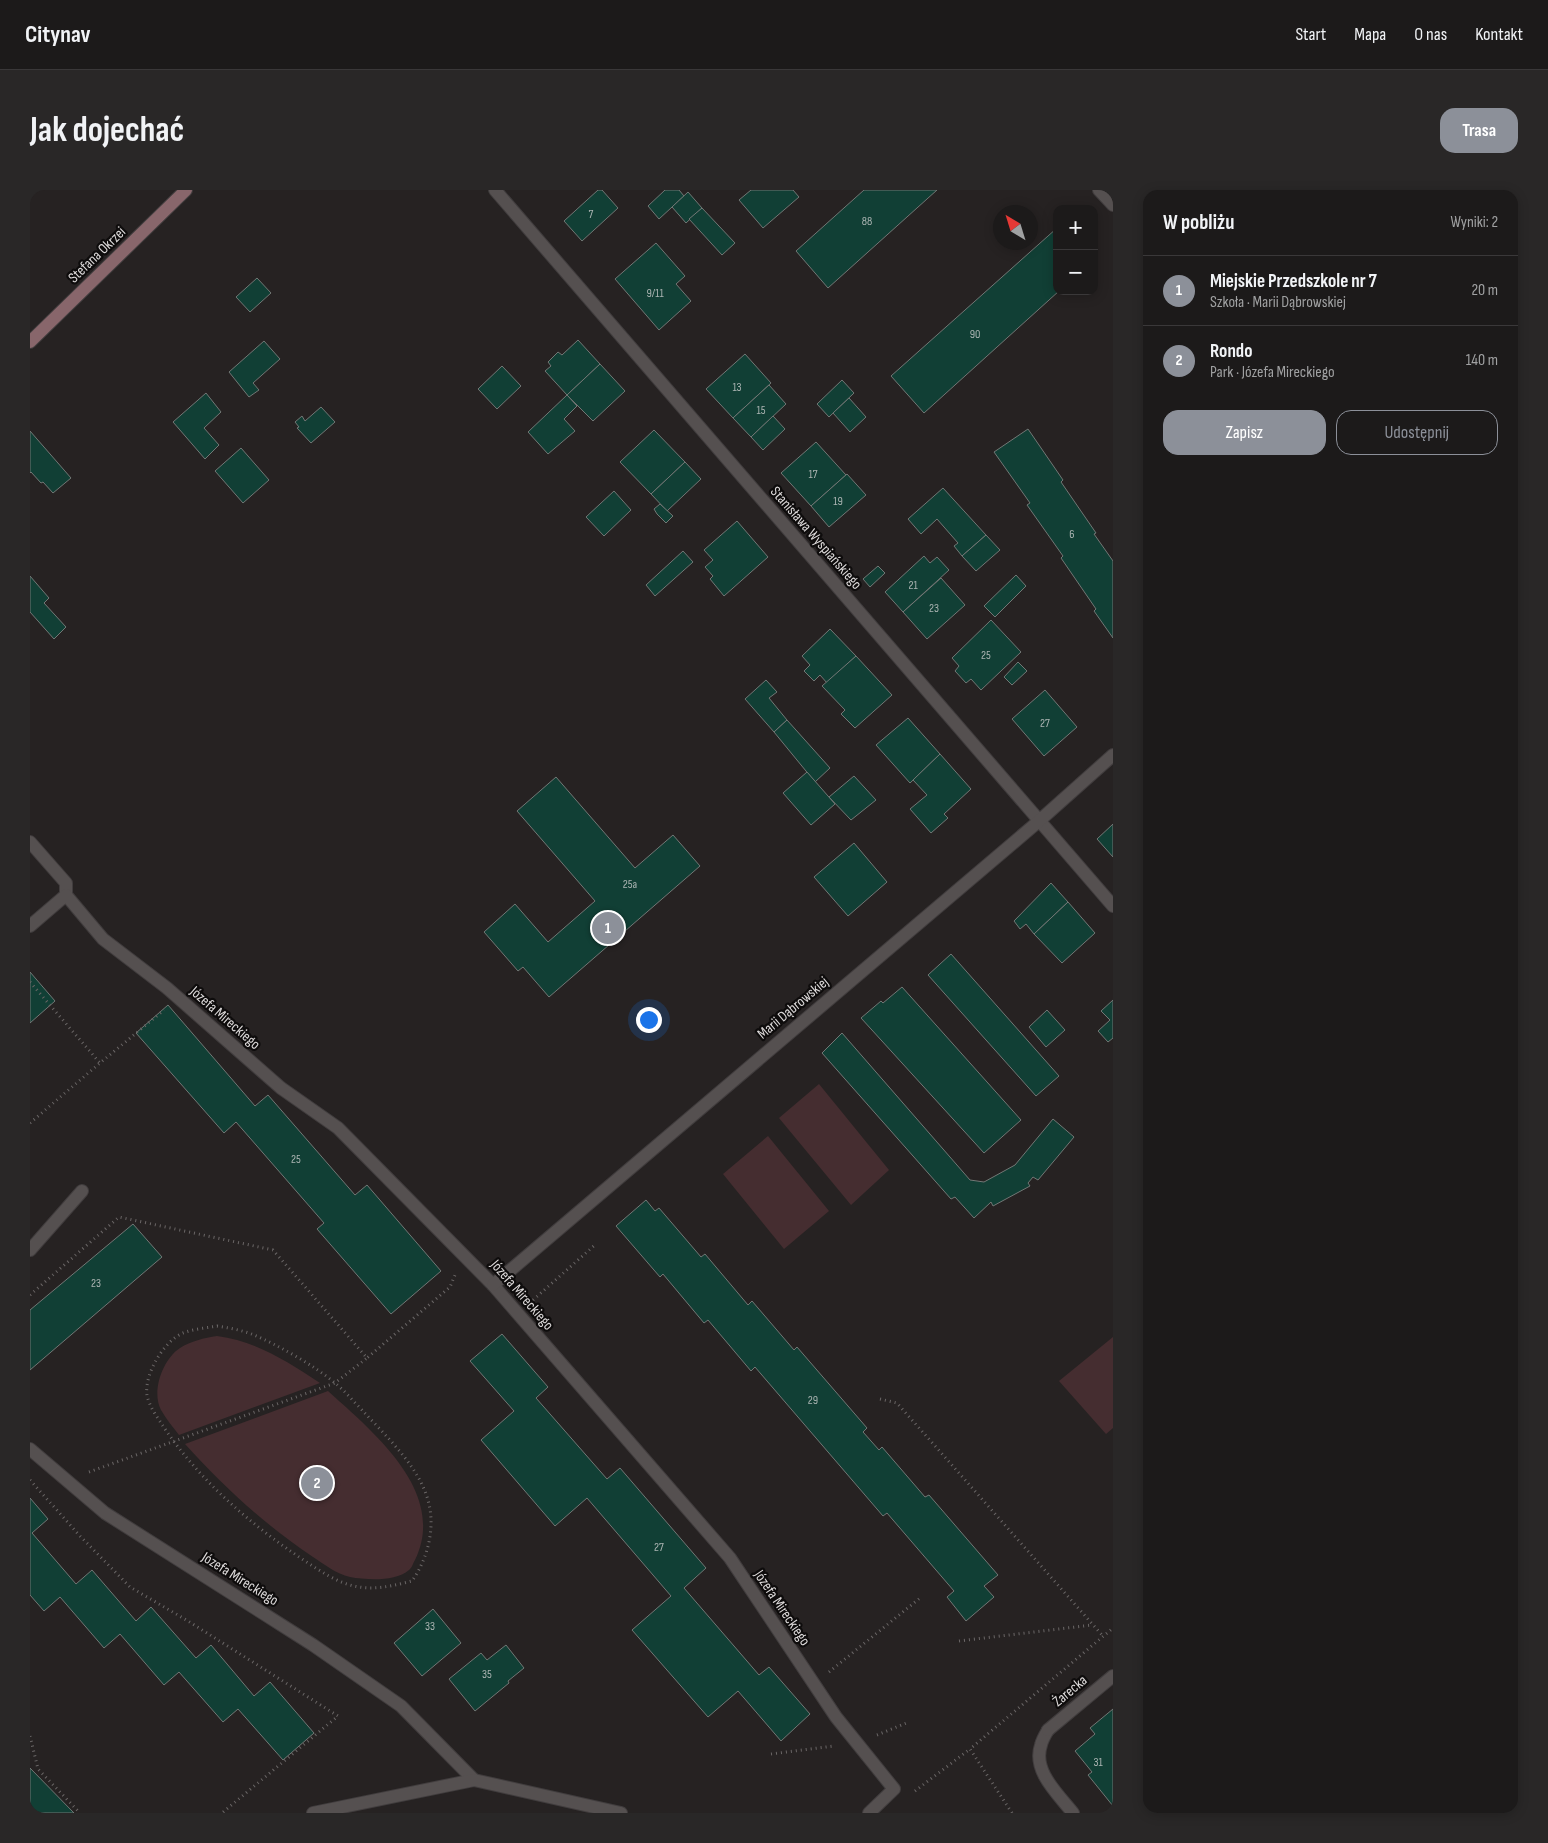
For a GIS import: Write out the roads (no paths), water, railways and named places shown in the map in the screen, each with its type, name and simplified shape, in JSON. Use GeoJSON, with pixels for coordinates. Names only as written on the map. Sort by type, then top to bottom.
{"type":"FeatureCollection","features":[{"type":"Feature","properties":{"kind":"street","name":"Stefana Okrzei"},"geometry":{"type":"LineString","coordinates":[[30,342],[186,190]]}},
{"type":"Feature","properties":{"kind":"street","name":"Stanisława Wyspiańskiego"},"geometry":{"type":"LineString","coordinates":[[495,190],[1113,906]]}},
{"type":"Feature","properties":{"kind":"street"},"geometry":{"type":"LineString","coordinates":[[1100,190],[1113,205]]}},
{"type":"Feature","properties":{"kind":"street","name":"Marii Dąbrowskiej"},"geometry":{"type":"LineString","coordinates":[[493,1285],[1039,821],[1113,755]]}},
{"type":"Feature","properties":{"kind":"street","name":"Józefa Mireckiego"},"geometry":{"type":"LineString","coordinates":[[30,842],[66,883],[66,895],[103,939],[167,988],[281,1088],[338,1128],[493,1285],[730,1558],[836,1717],[894,1789],[869,1813]]}},
{"type":"Feature","properties":{"kind":"street"},"geometry":{"type":"LineString","coordinates":[[30,926],[66,895]]}},
{"type":"Feature","properties":{"kind":"street"},"geometry":{"type":"LineString","coordinates":[[30,1250],[82,1191]]}},
{"type":"Feature","properties":{"kind":"street","name":"Józefa Mireckiego"},"geometry":{"type":"LineString","coordinates":[[30,1449],[105,1514],[313,1645],[401,1706],[474,1780]]}},
{"type":"Feature","properties":{"kind":"street","name":"Żarecka"},"geometry":{"type":"LineString","coordinates":[[1073,1813],[1043,1775],[1038,1758],[1041,1744],[1048,1730],[1113,1676]]}},
{"type":"Feature","properties":{"kind":"street"},"geometry":{"type":"LineString","coordinates":[[313,1813],[474,1780],[621,1813]]}},
{"type":"Feature","properties":{"kind":"place","name":"Miejskie Przedszkole nr 7"},"geometry":{"type":"Point","coordinates":[608,928]}},
{"type":"Feature","properties":{"kind":"place","name":"Rondo"},"geometry":{"type":"Point","coordinates":[317,1483]}}]}
